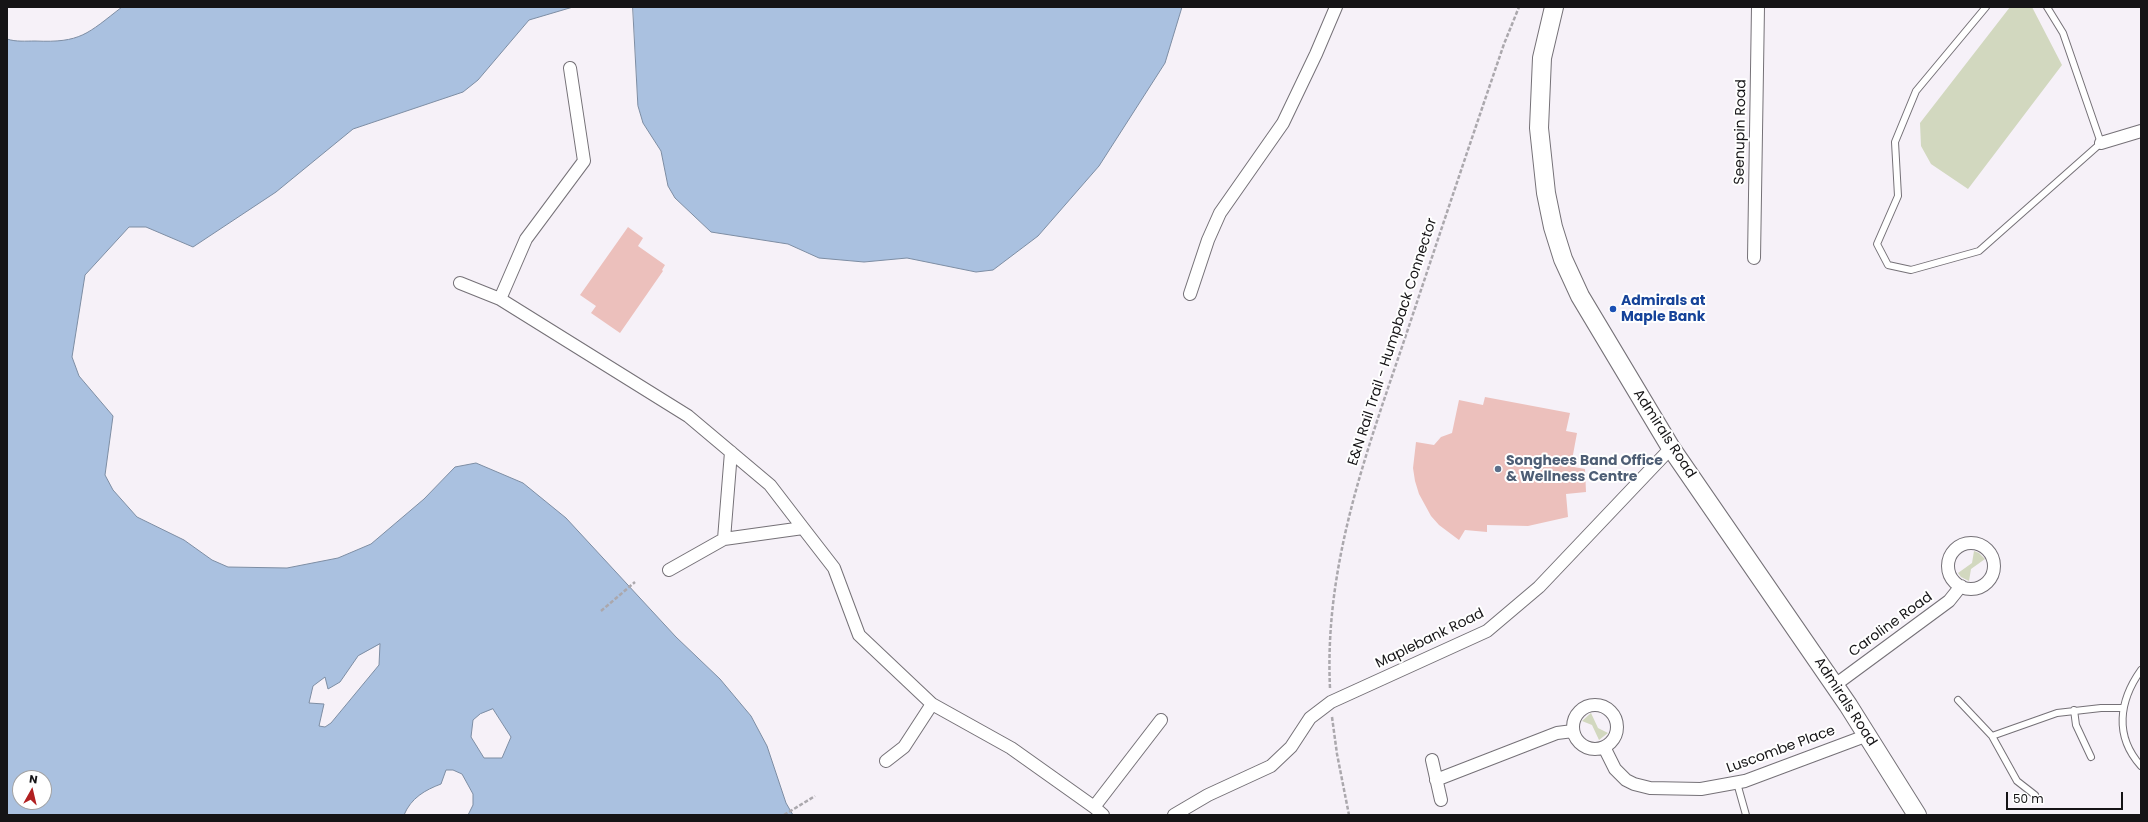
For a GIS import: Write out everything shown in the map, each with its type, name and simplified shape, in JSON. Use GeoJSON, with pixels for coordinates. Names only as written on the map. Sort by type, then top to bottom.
{"type":"FeatureCollection","features":[{"type":"Feature","properties":{"kind":"main road","name":"Admirals Road"},"geometry":{"type":"LineString","coordinates":[[1554,7],[1542,58],[1539,128],[1546,194],[1553,227],[1563,259],[1580,296],[1671,448],[1835,685],[1868,735],[1917,815]]}},
{"type":"Feature","properties":{"kind":"street"},"geometry":{"type":"LineString","coordinates":[[1190,294],[1208,240],[1220,213],[1283,123],[1316,54],[1336,7]]}},
{"type":"Feature","properties":{"kind":"street","name":"Seenupin Road"},"geometry":{"type":"LineString","coordinates":[[1754,258],[1758,7]]}},
{"type":"Feature","properties":{"kind":"street"},"geometry":{"type":"LineString","coordinates":[[500,299],[526,239],[584,160],[570,68]]}},
{"type":"Feature","properties":{"kind":"street"},"geometry":{"type":"LineString","coordinates":[[2101,143],[2141,131]]}},
{"type":"Feature","properties":{"kind":"street"},"geometry":{"type":"LineString","coordinates":[[460,283],[500,299],[688,416],[770,485],[804,528],[834,568],[859,635],[932,704],[1011,748],[1098,811],[1161,720]]}},
{"type":"Feature","properties":{"kind":"street","name":"Maplebank Road"},"geometry":{"type":"LineString","coordinates":[[1174,815],[1208,795],[1271,766],[1291,747],[1310,718],[1331,702],[1487,631],[1539,587],[1671,448]]}},
{"type":"Feature","properties":{"kind":"street"},"geometry":{"type":"LineString","coordinates":[[724,539],[731,452]]}},
{"type":"Feature","properties":{"kind":"street"},"geometry":{"type":"LineString","coordinates":[[669,570],[724,539],[804,528]]}},
{"type":"Feature","properties":{"kind":"street","name":"Caroline Road"},"geometry":{"type":"LineString","coordinates":[[1835,685],[1949,601],[1961,586]]}},
{"type":"Feature","properties":{"kind":"street"},"geometry":{"type":"LineString","coordinates":[[886,761],[904,747],[932,704]]}},
{"type":"Feature","properties":{"kind":"street"},"geometry":{"type":"LineString","coordinates":[[1590,705],[1603,706],[1611,711],[1617,724],[1615,737],[1604,747],[1596,749],[1587,747],[1579,742],[1573,730],[1575,716],[1581,710],[1590,705]]}},
{"type":"Feature","properties":{"kind":"street"},"geometry":{"type":"LineString","coordinates":[[1436,780],[1557,734],[1573,730]]}},
{"type":"Feature","properties":{"kind":"street","name":"Luscombe Place"},"geometry":{"type":"LineString","coordinates":[[1604,747],[1615,769],[1620,775],[1630,782],[1642,787],[1701,789],[1737,783],[1868,735]]}},
{"type":"Feature","properties":{"kind":"street"},"geometry":{"type":"LineString","coordinates":[[1432,760],[1441,800]]}},
{"type":"Feature","properties":{"kind":"lane"},"geometry":{"type":"LineString","coordinates":[[1986,7],[1916,90],[1895,142],[1898,196],[1877,244],[1888,265],[1911,270],[1979,251],[2101,143],[2063,33],[2047,7]]}},
{"type":"Feature","properties":{"kind":"lane"},"geometry":{"type":"LineString","coordinates":[[2141,670],[2128,691],[2122,708],[2123,735],[2130,751],[2141,766]]}},
{"type":"Feature","properties":{"kind":"lane"},"geometry":{"type":"LineString","coordinates":[[1958,700],[1992,736],[2017,781],[2035,795]]}},
{"type":"Feature","properties":{"kind":"lane"},"geometry":{"type":"LineString","coordinates":[[1992,736],[2048,716],[2074,710],[2122,708]]}},
{"type":"Feature","properties":{"kind":"lane"},"geometry":{"type":"LineString","coordinates":[[2074,710],[2076,725],[2091,757]]}},
{"type":"Feature","properties":{"kind":"lane"},"geometry":{"type":"LineString","coordinates":[[1737,783],[1746,815]]}},
{"type":"Feature","properties":{"kind":"path","name":"E&N Rail Trail - Humpback Connector"},"geometry":{"type":"LineString","coordinates":[[1331,694],[1331,620],[1334,586],[1345,526],[1388,388],[1504,44],[1520,7]]}},
{"type":"Feature","properties":{"kind":"path"},"geometry":{"type":"LineString","coordinates":[[601,611],[635,582]]}},
{"type":"Feature","properties":{"kind":"path"},"geometry":{"type":"LineString","coordinates":[[1332,711],[1337,754],[1349,815]]}},
{"type":"Feature","properties":{"kind":"path"},"geometry":{"type":"LineString","coordinates":[[784,815],[815,796]]}},
{"type":"Feature","properties":{"kind":"green space"},"geometry":{"type":"Polygon","coordinates":[[[2010,7],[2032,7],[2062,65],[1968,189],[1931,164],[1921,146],[1920,123],[2010,7]]]}},
{"type":"Feature","properties":{"kind":"green space"},"geometry":{"type":"Polygon","coordinates":[[[1974,551],[1979,553],[1985,559],[1971,569],[1969,581],[1961,577],[1958,573],[1972,563],[1974,551]]]}},
{"type":"Feature","properties":{"kind":"green space"},"geometry":{"type":"Polygon","coordinates":[[[1591,713],[1598,728],[1608,733],[1599,740],[1592,725],[1582,721],[1591,713]]]}},
{"type":"Feature","properties":{"kind":"water"},"geometry":{"type":"Polygon","coordinates":[[[122,7],[573,7],[529,20],[478,80],[463,92],[353,129],[276,192],[193,247],[146,227],[129,227],[85,275],[72,357],[79,376],[113,416],[105,475],[113,490],[137,517],[184,540],[212,560],[228,567],[287,568],[338,558],[371,544],[424,499],[455,467],[476,463],[523,483],[566,518],[676,637],[720,679],[751,716],[767,746],[786,803],[793,815],[468,815],[473,805],[473,794],[462,774],[453,770],[446,770],[441,784],[419,795],[410,804],[404,815],[7,815],[7,39],[17,41],[63,40],[83,35],[122,7]],[[380,644],[358,656],[340,682],[328,689],[325,677],[313,686],[309,703],[324,704],[319,726],[325,727],[331,723],[379,665],[380,644]],[[493,709],[480,714],[473,720],[471,737],[484,758],[502,758],[511,737],[493,709]]]}},
{"type":"Feature","properties":{"kind":"water"},"geometry":{"type":"Polygon","coordinates":[[[633,7],[1182,7],[1165,63],[1099,166],[1038,236],[993,270],[976,272],[907,258],[864,262],[819,258],[788,244],[711,232],[675,198],[668,186],[661,151],[643,123],[638,106],[633,7]]]}},
{"type":"Feature","properties":{"kind":"building"},"geometry":{"type":"Polygon","coordinates":[[[628,227],[643,238],[638,246],[665,265],[662,270],[663,271],[620,333],[591,313],[596,306],[580,295],[628,227]]]}},
{"type":"Feature","properties":{"kind":"building","name":"Songhees Band Office & Wellness Centre"},"geometry":{"type":"Polygon","coordinates":[[[1485,397],[1570,413],[1566,431],[1577,433],[1572,460],[1575,461],[1574,467],[1585,469],[1586,492],[1566,494],[1568,517],[1528,526],[1487,525],[1487,532],[1465,530],[1459,540],[1439,525],[1431,516],[1419,494],[1415,481],[1413,468],[1416,442],[1434,445],[1441,437],[1452,433],[1459,400],[1483,405],[1485,397]]]}},
{"type":"Feature","properties":{"kind":"place","name":"Admirals at Maple Bank"},"geometry":{"type":"Point","coordinates":[1613,309]}},
{"type":"Feature","properties":{"kind":"place","name":"Songhees Band Office & Wellness Centre"},"geometry":{"type":"Point","coordinates":[1498,469]}}]}
